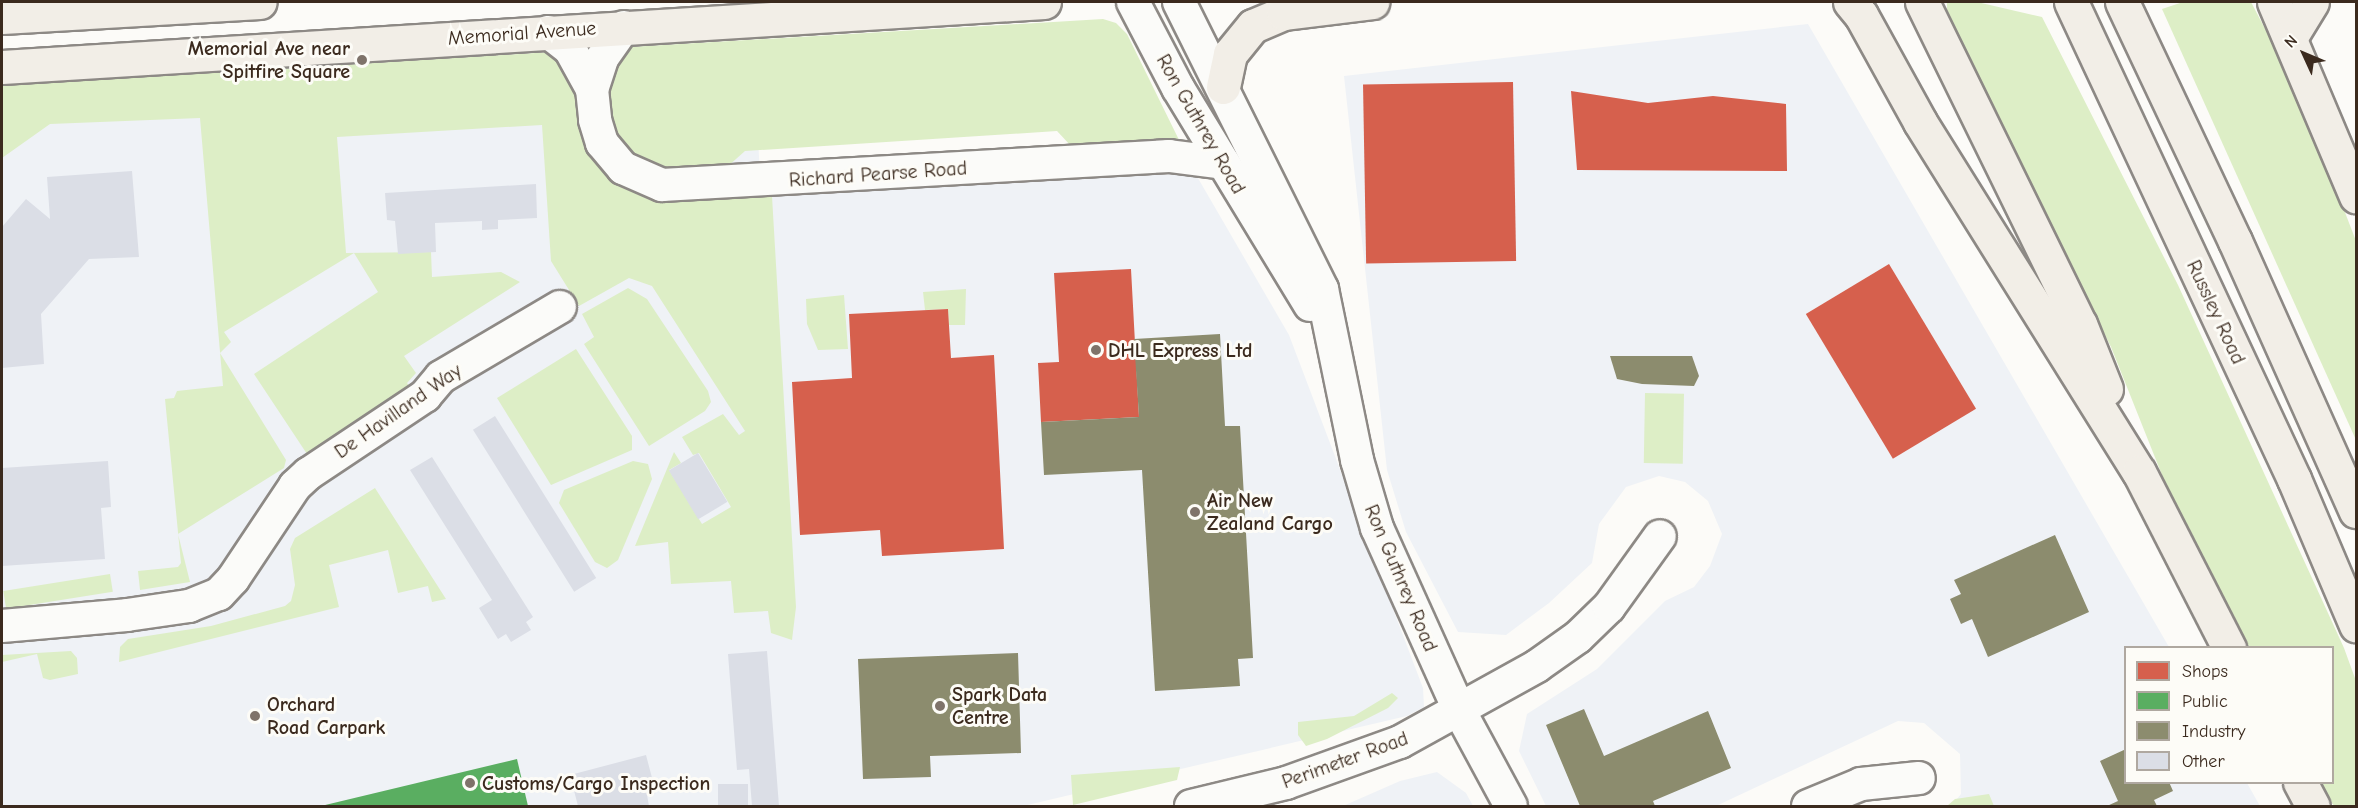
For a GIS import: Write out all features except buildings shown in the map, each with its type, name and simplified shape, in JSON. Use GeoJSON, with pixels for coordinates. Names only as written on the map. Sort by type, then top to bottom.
{"type":"FeatureCollection","features":[{"type":"Feature","properties":{"kind":"main road"},"geometry":{"type":"LineString","coordinates":[[2,17],[260,2]]}},
{"type":"Feature","properties":{"kind":"main road","name":"Memorial Avenue"},"geometry":{"type":"LineString","coordinates":[[2,67],[1044,2]]}},
{"type":"Feature","properties":{"kind":"main road"},"geometry":{"type":"LineString","coordinates":[[1222,87],[1230,54],[1253,26],[1283,13],[1372,2]]}},
{"type":"Feature","properties":{"kind":"main road"},"geometry":{"type":"LineString","coordinates":[[1850,2],[1861,15],[1920,122],[2139,472],[2228,646]]}},
{"type":"Feature","properties":{"kind":"main road"},"geometry":{"type":"LineString","coordinates":[[1922,2],[2080,324],[2139,472]]}},
{"type":"Feature","properties":{"kind":"main road"},"geometry":{"type":"LineString","coordinates":[[2274,2],[2356,196]]}},
{"type":"Feature","properties":{"kind":"main road"},"geometry":{"type":"LineString","coordinates":[[2290,38],[2312,2]]}},
{"type":"Feature","properties":{"kind":"main road"},"geometry":{"type":"LineString","coordinates":[[2125,9],[2356,511]]}},
{"type":"Feature","properties":{"kind":"main road","name":"Russley Road"},"geometry":{"type":"LineString","coordinates":[[2075,11],[2294,479],[2356,625]]}},
{"type":"Feature","properties":{"kind":"main road"},"geometry":{"type":"LineString","coordinates":[[2301,784],[2313,807]]}},
{"type":"Feature","properties":{"kind":"street","name":"Ron Guthrey Road"},"geometry":{"type":"LineString","coordinates":[[1133,2],[1224,163],[1331,336]]}},
{"type":"Feature","properties":{"kind":"street","name":"Ron Guthrey Road"},"geometry":{"type":"LineString","coordinates":[[1179,2],[1322,289],[1363,488],[1377,528],[1459,710],[1511,807]]}},
{"type":"Feature","properties":{"kind":"street","name":"Richard Pearse Road"},"geometry":{"type":"LineString","coordinates":[[592,89],[602,59],[624,27]]}},
{"type":"Feature","properties":{"kind":"street","name":"Richard Pearse Road"},"geometry":{"type":"LineString","coordinates":[[548,32],[570,49],[592,89],[595,120],[611,156],[641,179],[662,185],[1169,156],[1224,163]]}},
{"type":"Feature","properties":{"kind":"street","name":"De Havilland Way"},"geometry":{"type":"LineString","coordinates":[[2,626],[127,615],[189,606],[219,594],[233,579],[285,499],[308,474],[425,396],[441,377],[560,308]]}},
{"type":"Feature","properties":{"kind":"street","name":"Perimeter Road"},"geometry":{"type":"LineString","coordinates":[[1191,807],[1286,783],[1400,742],[1537,666],[1578,637],[1610,607],[1660,536]]}},
{"type":"Feature","properties":{"kind":"street"},"geometry":{"type":"LineString","coordinates":[[1808,807],[1861,784],[1919,778]]}},
{"type":"Feature","properties":{"kind":"shaded area"},"geometry":{"type":"Polygon","coordinates":[[[1808,24],[2168,646],[2124,646],[2124,784],[2248,784],[2260,806],[1951,806],[1961,794],[1960,754],[1924,723],[1898,721],[1716,806],[1546,806],[1519,751],[1527,714],[1597,669],[1665,601],[1694,587],[1710,566],[1722,534],[1708,501],[1685,482],[1659,476],[1626,487],[1599,524],[1592,563],[1549,603],[1506,635],[1458,632],[1406,532],[1387,470],[1344,76],[1808,24]]]}},
{"type":"Feature","properties":{"kind":"shaded area"},"geometry":{"type":"Polygon","coordinates":[[[753,42],[761,195],[1195,173],[1289,335],[1423,688],[1424,707],[1407,716],[1023,806],[2,806],[2,99],[753,42]]]}},
{"type":"Feature","properties":{"kind":"shaded area"},"geometry":{"type":"Polygon","coordinates":[[[1437,772],[1466,793],[1473,806],[1343,806],[1400,781],[1437,772]]]}},
{"type":"Feature","properties":{"kind":"green space"},"geometry":{"type":"Polygon","coordinates":[[[1947,2],[1977,2],[2042,17],[2178,285],[2344,648],[2356,681],[2356,806],[2334,806],[2321,784],[2334,784],[2334,646],[2248,646],[2164,480],[2111,347],[1947,20],[1947,2]]]}},
{"type":"Feature","properties":{"kind":"green space"},"geometry":{"type":"Polygon","coordinates":[[[2183,2],[2251,2],[2284,65],[2331,176],[2356,241],[2356,440],[2162,9],[2183,2]]]}},
{"type":"Feature","properties":{"kind":"green space"},"geometry":{"type":"Polygon","coordinates":[[[1103,19],[1116,23],[1127,34],[1181,144],[1071,146],[1057,131],[745,151],[727,167],[666,170],[634,158],[619,143],[610,122],[606,82],[621,51],[630,47],[1103,19]]]}},
{"type":"Feature","properties":{"kind":"green space"},"geometry":{"type":"Polygon","coordinates":[[[551,52],[574,70],[581,127],[592,155],[622,185],[667,201],[772,196],[796,607],[792,640],[771,633],[768,611],[734,613],[731,581],[671,584],[668,542],[635,546],[674,452],[681,463],[669,470],[702,524],[731,507],[699,453],[693,455],[682,437],[723,414],[739,435],[745,431],[652,286],[629,278],[579,306],[551,261],[542,125],[337,137],[346,253],[431,252],[432,277],[501,272],[520,282],[404,356],[416,373],[407,383],[410,387],[307,454],[254,374],[378,292],[354,253],[224,332],[231,342],[220,353],[200,118],[50,124],[2,158],[2,86],[551,52]]]}},
{"type":"Feature","properties":{"kind":"green space"},"geometry":{"type":"Polygon","coordinates":[[[628,288],[647,299],[708,391],[711,402],[705,411],[649,446],[584,344],[594,337],[582,314],[628,288]]]}},
{"type":"Feature","properties":{"kind":"green space"},"geometry":{"type":"Polygon","coordinates":[[[966,289],[965,325],[949,325],[948,309],[925,310],[923,292],[966,289]]]}},
{"type":"Feature","properties":{"kind":"green space"},"geometry":{"type":"Polygon","coordinates":[[[844,295],[848,349],[818,350],[807,324],[806,299],[844,295]]]}},
{"type":"Feature","properties":{"kind":"green space"},"geometry":{"type":"Polygon","coordinates":[[[576,349],[632,436],[632,450],[551,485],[497,398],[576,349]]]}},
{"type":"Feature","properties":{"kind":"green space"},"geometry":{"type":"Polygon","coordinates":[[[220,353],[286,460],[284,468],[178,534],[165,399],[174,398],[177,391],[223,386],[220,353]]]}},
{"type":"Feature","properties":{"kind":"green space"},"geometry":{"type":"Polygon","coordinates":[[[1645,393],[1684,394],[1683,464],[1644,463],[1645,393]]]}},
{"type":"Feature","properties":{"kind":"green space"},"geometry":{"type":"Polygon","coordinates":[[[633,461],[648,464],[652,479],[618,560],[607,568],[595,562],[559,503],[564,490],[633,461]]]}},
{"type":"Feature","properties":{"kind":"green space"},"geometry":{"type":"Polygon","coordinates":[[[375,488],[446,599],[432,602],[428,586],[398,593],[388,550],[329,565],[339,607],[119,662],[120,647],[128,639],[211,626],[285,606],[291,601],[295,585],[290,549],[295,538],[375,488]]]}},
{"type":"Feature","properties":{"kind":"green space"},"geometry":{"type":"Polygon","coordinates":[[[178,535],[190,582],[140,590],[138,571],[178,567],[181,563],[178,535]]]}},
{"type":"Feature","properties":{"kind":"green space"},"geometry":{"type":"Polygon","coordinates":[[[110,574],[113,592],[6,609],[3,591],[110,574]]]}},
{"type":"Feature","properties":{"kind":"green space"},"geometry":{"type":"Polygon","coordinates":[[[71,651],[77,658],[78,674],[50,680],[43,678],[37,654],[2,662],[2,655],[71,651]]]}},
{"type":"Feature","properties":{"kind":"green space"},"geometry":{"type":"Polygon","coordinates":[[[1392,693],[1398,698],[1388,708],[1327,739],[1306,746],[1298,735],[1298,722],[1354,716],[1392,693]]]}},
{"type":"Feature","properties":{"kind":"green space"},"geometry":{"type":"Polygon","coordinates":[[[1180,767],[1177,780],[1073,805],[1071,775],[1180,767]]]}},
{"type":"Feature","properties":{"kind":"green space"},"geometry":{"type":"Polygon","coordinates":[[[1989,794],[1994,806],[1947,806],[1955,799],[1989,794]]]}},
{"type":"Feature","properties":{"kind":"place","name":"Memorial Ave near Spitfire Square"},"geometry":{"type":"Point","coordinates":[362,60]}},
{"type":"Feature","properties":{"kind":"place","name":"DHL Express Ltd"},"geometry":{"type":"Point","coordinates":[1096,350]}},
{"type":"Feature","properties":{"kind":"place","name":"Air New Zealand Cargo"},"geometry":{"type":"Point","coordinates":[1195,512]}},
{"type":"Feature","properties":{"kind":"place","name":"Spark Data Centre"},"geometry":{"type":"Point","coordinates":[940,706]}},
{"type":"Feature","properties":{"kind":"place","name":"Orchard Road Carpark"},"geometry":{"type":"Point","coordinates":[255,716]}},
{"type":"Feature","properties":{"kind":"place","name":"Customs/Cargo Inspection"},"geometry":{"type":"Point","coordinates":[470,783]}}]}
